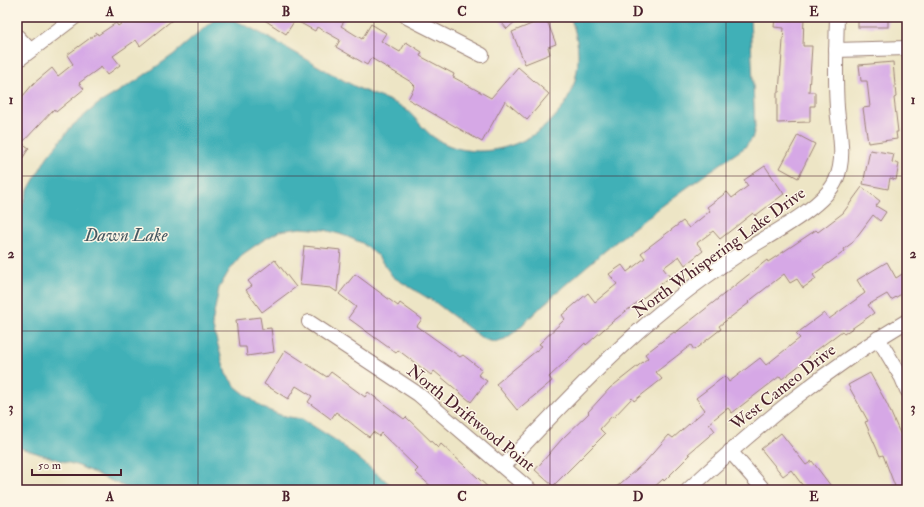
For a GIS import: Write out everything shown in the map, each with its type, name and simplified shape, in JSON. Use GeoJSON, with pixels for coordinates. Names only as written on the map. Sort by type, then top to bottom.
{"type":"FeatureCollection","features":[{"type":"Feature","properties":{"kind":"street"},"geometry":{"type":"LineString","coordinates":[[17,61],[75,17]]}},
{"type":"Feature","properties":{"kind":"street"},"geometry":{"type":"LineString","coordinates":[[407,17],[482,55]]}},
{"type":"Feature","properties":{"kind":"street","name":"North Whispering Lake Drive"},"geometry":{"type":"LineString","coordinates":[[504,466],[583,383],[659,313],[741,253],[790,224],[818,203],[836,180],[842,151],[837,108],[837,17]]}},
{"type":"Feature","properties":{"kind":"street"},"geometry":{"type":"LineString","coordinates":[[17,36],[30,50]]}},
{"type":"Feature","properties":{"kind":"street"},"geometry":{"type":"LineString","coordinates":[[836,50],[907,48]]}},
{"type":"Feature","properties":{"kind":"street","name":"West Cameo Drive"},"geometry":{"type":"LineString","coordinates":[[688,490],[730,451],[827,373],[907,320]]}},
{"type":"Feature","properties":{"kind":"street","name":"North Driftwood Point"},"geometry":{"type":"LineString","coordinates":[[309,322],[418,394],[504,466],[530,490]]}},
{"type":"Feature","properties":{"kind":"street"},"geometry":{"type":"LineString","coordinates":[[878,338],[902,378],[907,390]]}},
{"type":"Feature","properties":{"kind":"street"},"geometry":{"type":"LineString","coordinates":[[730,451],[764,490]]}},
{"type":"Feature","properties":{"kind":"water","name":"Dawn Lake"},"geometry":{"type":"Polygon","coordinates":[[[570,17],[750,17],[755,128],[752,139],[744,148],[654,212],[597,257],[516,331],[505,339],[494,342],[483,339],[436,303],[393,277],[377,255],[362,243],[343,235],[325,230],[301,228],[280,231],[243,254],[229,271],[219,288],[212,324],[226,374],[236,387],[263,408],[283,416],[302,419],[337,441],[397,490],[131,490],[79,466],[17,447],[17,220],[28,190],[47,157],[72,126],[98,104],[136,81],[173,55],[216,18],[230,18],[263,34],[358,88],[400,106],[438,140],[454,147],[470,151],[487,151],[503,148],[534,134],[548,124],[559,112],[566,101],[572,90],[578,66],[577,41],[570,17]]]}},
{"type":"Feature","properties":{"kind":"building"},"geometry":{"type":"Polygon","coordinates":[[[130,17],[176,17],[140,46],[136,40],[113,56],[120,65],[107,75],[101,67],[79,83],[84,89],[56,112],[54,109],[22,143],[29,148],[17,167],[17,103],[33,84],[52,68],[58,76],[73,64],[67,55],[97,33],[98,35],[116,23],[118,26],[130,17]]]}},
{"type":"Feature","properties":{"kind":"building"},"geometry":{"type":"Polygon","coordinates":[[[260,17],[347,17],[341,26],[362,39],[371,24],[386,33],[381,41],[400,52],[406,42],[422,52],[420,56],[454,74],[453,77],[491,98],[518,67],[549,94],[527,120],[505,101],[482,142],[408,99],[415,86],[411,82],[371,58],[367,65],[336,47],[340,40],[317,27],[315,31],[295,20],[286,34],[260,17]]]}},
{"type":"Feature","properties":{"kind":"building"},"geometry":{"type":"Polygon","coordinates":[[[497,17],[520,17],[507,29],[497,17]]]}},
{"type":"Feature","properties":{"kind":"building"},"geometry":{"type":"Polygon","coordinates":[[[775,17],[804,17],[803,46],[812,46],[809,92],[815,92],[815,106],[810,106],[810,122],[777,123],[777,92],[779,92],[784,28],[774,27],[775,17]]]}},
{"type":"Feature","properties":{"kind":"building"},"geometry":{"type":"Polygon","coordinates":[[[858,17],[888,17],[888,27],[858,27],[858,17]]]}},
{"type":"Feature","properties":{"kind":"building"},"geometry":{"type":"Polygon","coordinates":[[[546,18],[556,44],[548,47],[550,54],[525,64],[512,32],[546,18]]]}},
{"type":"Feature","properties":{"kind":"building"},"geometry":{"type":"Polygon","coordinates":[[[893,62],[896,97],[894,98],[898,132],[896,132],[897,139],[868,143],[863,108],[870,107],[867,81],[861,81],[859,65],[893,62]]]}},
{"type":"Feature","properties":{"kind":"building"},"geometry":{"type":"Polygon","coordinates":[[[798,135],[815,144],[798,178],[780,168],[798,135]]]}},
{"type":"Feature","properties":{"kind":"building"},"geometry":{"type":"Polygon","coordinates":[[[870,150],[894,154],[892,162],[899,164],[896,180],[890,178],[888,189],[863,184],[870,150]]]}},
{"type":"Feature","properties":{"kind":"building"},"geometry":{"type":"Polygon","coordinates":[[[765,166],[784,194],[755,216],[753,213],[720,239],[713,231],[697,243],[703,251],[685,265],[679,256],[663,268],[670,277],[612,322],[586,345],[585,343],[549,377],[552,381],[517,410],[496,384],[542,346],[539,344],[565,319],[562,315],[588,293],[595,302],[617,284],[609,274],[622,265],[627,272],[645,258],[641,253],[650,246],[683,221],[689,228],[710,211],[707,207],[727,192],[732,198],[748,186],[744,180],[765,166]]]}},
{"type":"Feature","properties":{"kind":"building"},"geometry":{"type":"Polygon","coordinates":[[[862,187],[880,201],[876,206],[886,212],[880,221],[873,215],[852,243],[844,249],[845,251],[813,275],[816,279],[803,288],[797,279],[790,283],[784,274],[719,326],[721,329],[694,350],[691,345],[656,372],[662,379],[634,401],[632,398],[613,418],[612,416],[600,429],[605,434],[553,486],[535,470],[562,439],[589,413],[588,412],[610,388],[648,358],[645,354],[674,332],[675,333],[767,260],[768,262],[816,230],[818,232],[843,213],[862,187]]]}},
{"type":"Feature","properties":{"kind":"building"},"geometry":{"type":"Polygon","coordinates":[[[304,246],[341,250],[337,292],[331,288],[300,285],[304,246]]]}},
{"type":"Feature","properties":{"kind":"building"},"geometry":{"type":"Polygon","coordinates":[[[275,260],[296,287],[262,312],[246,290],[252,286],[248,281],[275,260]]]}},
{"type":"Feature","properties":{"kind":"building"},"geometry":{"type":"Polygon","coordinates":[[[887,262],[896,278],[907,271],[907,291],[891,300],[887,294],[868,305],[874,313],[844,334],[842,331],[782,379],[780,376],[732,413],[728,408],[709,423],[715,431],[688,454],[690,455],[664,481],[663,479],[651,490],[613,490],[645,462],[669,435],[673,438],[705,410],[696,398],[725,376],[729,382],[760,358],[766,365],[800,338],[796,334],[824,313],[829,319],[865,293],[857,280],[887,262]]]}},
{"type":"Feature","properties":{"kind":"building"},"geometry":{"type":"Polygon","coordinates":[[[355,274],[398,306],[400,303],[422,319],[417,326],[460,357],[463,355],[482,370],[478,375],[487,381],[471,402],[434,371],[431,375],[398,350],[396,353],[348,318],[356,307],[339,294],[355,274]]]}},
{"type":"Feature","properties":{"kind":"building"},"geometry":{"type":"Polygon","coordinates":[[[260,317],[262,329],[271,328],[274,352],[247,356],[246,347],[239,347],[236,320],[260,317]]]}},
{"type":"Feature","properties":{"kind":"building"},"geometry":{"type":"Polygon","coordinates":[[[285,350],[327,377],[331,372],[365,397],[368,392],[404,419],[406,417],[438,448],[441,444],[491,490],[435,490],[415,472],[418,469],[381,433],[379,436],[373,432],[369,437],[336,412],[331,419],[308,402],[312,396],[296,386],[288,399],[264,384],[285,350]]]}},
{"type":"Feature","properties":{"kind":"building"},"geometry":{"type":"Polygon","coordinates":[[[870,373],[887,404],[907,449],[907,485],[896,489],[883,455],[880,456],[865,422],[868,421],[848,385],[870,373]]]}},
{"type":"Feature","properties":{"kind":"building"},"geometry":{"type":"Polygon","coordinates":[[[781,433],[806,465],[812,461],[834,490],[806,490],[791,470],[783,476],[761,449],[781,433]]]}}]}
